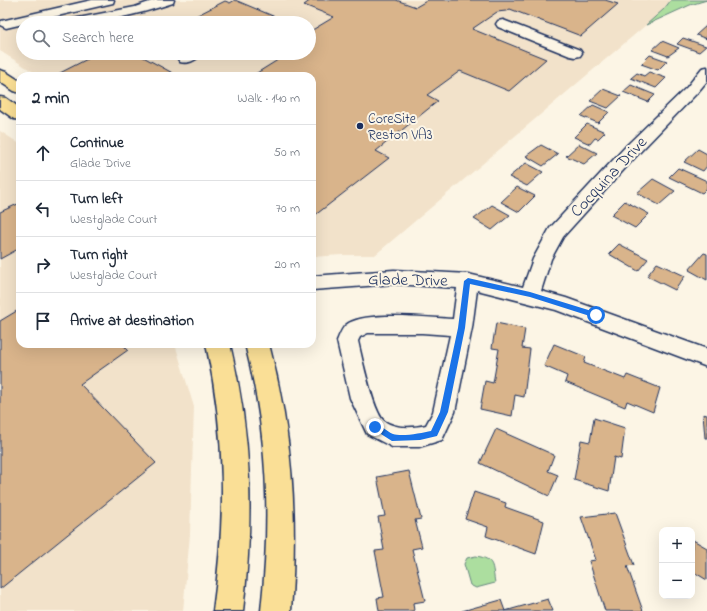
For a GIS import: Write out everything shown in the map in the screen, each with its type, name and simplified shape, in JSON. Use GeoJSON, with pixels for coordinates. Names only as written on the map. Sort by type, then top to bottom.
{"type":"FeatureCollection","features":[{"type":"Feature","properties":{"kind":"main road"},"geometry":{"type":"LineString","coordinates":[[0,75],[16,85]]}},
{"type":"Feature","properties":{"kind":"main road"},"geometry":{"type":"LineString","coordinates":[[0,102],[16,112]]}},
{"type":"Feature","properties":{"kind":"main road"},"geometry":{"type":"LineString","coordinates":[[219,348],[230,398],[237,463],[236,540],[228,611]]}},
{"type":"Feature","properties":{"kind":"main road"},"geometry":{"type":"LineString","coordinates":[[258,348],[268,386],[276,442],[280,517],[280,558],[276,611]]}},
{"type":"Feature","properties":{"kind":"street"},"geometry":{"type":"LineString","coordinates":[[24,16],[108,0]]}},
{"type":"Feature","properties":{"kind":"street"},"geometry":{"type":"LineString","coordinates":[[108,16],[138,10],[168,0]]}},
{"type":"Feature","properties":{"kind":"street"},"geometry":{"type":"LineString","coordinates":[[3,20],[16,18]]}},
{"type":"Feature","properties":{"kind":"street"},"geometry":{"type":"LineString","coordinates":[[3,20],[16,29]]}},
{"type":"Feature","properties":{"kind":"street"},"geometry":{"type":"LineString","coordinates":[[503,24],[575,53]]}},
{"type":"Feature","properties":{"kind":"street","name":"Cocquina Drive"},"geometry":{"type":"LineString","coordinates":[[530,294],[542,259],[556,233],[633,149],[699,93],[707,71]]}},
{"type":"Feature","properties":{"kind":"street","name":"Glade Drive"},"geometry":{"type":"LineString","coordinates":[[316,283],[355,278],[394,277],[468,281],[530,294],[577,308],[707,358]]}},
{"type":"Feature","properties":{"kind":"street"},"geometry":{"type":"LineString","coordinates":[[462,328],[422,325],[366,325],[353,331],[348,341],[361,398],[375,427],[392,437],[420,437],[434,433],[444,412],[462,328],[468,281]]}},
{"type":"Feature","properties":{"kind":"shaded area"},"geometry":{"type":"Polygon","coordinates":[[[0,0],[671,0],[664,9],[646,25],[375,255],[316,257],[316,72],[34,72],[0,51],[0,0]]]}},
{"type":"Feature","properties":{"kind":"shaded area"},"geometry":{"type":"Polygon","coordinates":[[[0,131],[16,141],[16,348],[176,348],[194,407],[190,534],[183,611],[0,611],[0,131]]]}},
{"type":"Feature","properties":{"kind":"green space"},"geometry":{"type":"Polygon","coordinates":[[[671,0],[707,0],[690,5],[646,25],[664,9],[671,0]]]}},
{"type":"Feature","properties":{"kind":"green space"},"geometry":{"type":"Polygon","coordinates":[[[476,556],[490,561],[493,568],[495,583],[476,588],[470,585],[464,564],[467,558],[476,556]]]}},
{"type":"Feature","properties":{"kind":"building"},"geometry":{"type":"Polygon","coordinates":[[[235,0],[273,16],[196,16],[225,1],[230,3],[235,0]]]}},
{"type":"Feature","properties":{"kind":"building","name":"CoreSite Reston VA3"},"geometry":{"type":"Polygon","coordinates":[[[311,0],[396,0],[416,7],[428,0],[605,0],[618,4],[581,36],[510,9],[497,12],[472,29],[546,59],[509,91],[460,71],[427,95],[438,101],[376,151],[389,158],[316,214],[316,72],[258,72],[278,60],[316,60],[316,28],[334,17],[304,5],[311,0]]]}},
{"type":"Feature","properties":{"kind":"building"},"geometry":{"type":"Polygon","coordinates":[[[706,26],[707,39],[696,35],[706,26]]]}},
{"type":"Feature","properties":{"kind":"building"},"geometry":{"type":"Polygon","coordinates":[[[683,38],[706,46],[699,52],[677,44],[683,38]]]}},
{"type":"Feature","properties":{"kind":"building"},"geometry":{"type":"Polygon","coordinates":[[[662,41],[679,48],[668,56],[652,50],[662,41]]]}},
{"type":"Feature","properties":{"kind":"building"},"geometry":{"type":"Polygon","coordinates":[[[650,55],[667,61],[658,70],[641,64],[650,55]]]}},
{"type":"Feature","properties":{"kind":"building"},"geometry":{"type":"Polygon","coordinates":[[[85,60],[149,60],[171,72],[62,72],[85,60]]]}},
{"type":"Feature","properties":{"kind":"building"},"geometry":{"type":"Polygon","coordinates":[[[649,72],[666,78],[656,88],[631,78],[637,73],[644,76],[649,72]]]}},
{"type":"Feature","properties":{"kind":"building"},"geometry":{"type":"Polygon","coordinates":[[[631,85],[655,95],[648,102],[623,92],[631,85]]]}},
{"type":"Feature","properties":{"kind":"building"},"geometry":{"type":"Polygon","coordinates":[[[603,89],[621,96],[608,108],[590,101],[603,89]]]}},
{"type":"Feature","properties":{"kind":"building"},"geometry":{"type":"Polygon","coordinates":[[[593,105],[609,112],[598,123],[581,116],[593,105]]]}},
{"type":"Feature","properties":{"kind":"building"},"geometry":{"type":"Polygon","coordinates":[[[587,124],[605,132],[598,139],[595,138],[590,144],[574,137],[587,124]]]}},
{"type":"Feature","properties":{"kind":"building"},"geometry":{"type":"Polygon","coordinates":[[[579,144],[597,153],[584,164],[566,156],[579,144]]]}},
{"type":"Feature","properties":{"kind":"building"},"geometry":{"type":"Polygon","coordinates":[[[541,145],[558,154],[543,166],[526,156],[541,145]]]}},
{"type":"Feature","properties":{"kind":"building"},"geometry":{"type":"Polygon","coordinates":[[[698,149],[707,154],[707,166],[703,171],[684,162],[698,149]]]}},
{"type":"Feature","properties":{"kind":"building"},"geometry":{"type":"Polygon","coordinates":[[[526,163],[543,172],[527,186],[509,177],[526,163]]]}},
{"type":"Feature","properties":{"kind":"building"},"geometry":{"type":"Polygon","coordinates":[[[678,168],[707,181],[707,188],[702,193],[669,177],[678,168]]]}},
{"type":"Feature","properties":{"kind":"building"},"geometry":{"type":"Polygon","coordinates":[[[653,179],[675,191],[659,205],[637,193],[653,179]]]}},
{"type":"Feature","properties":{"kind":"building"},"geometry":{"type":"Polygon","coordinates":[[[517,187],[535,196],[519,212],[501,202],[517,187]]]}},
{"type":"Feature","properties":{"kind":"building"},"geometry":{"type":"Polygon","coordinates":[[[625,201],[649,214],[635,228],[611,215],[625,201]]]}},
{"type":"Feature","properties":{"kind":"building"},"geometry":{"type":"Polygon","coordinates":[[[16,205],[16,250],[0,259],[0,212],[16,205]]]}},
{"type":"Feature","properties":{"kind":"building"},"geometry":{"type":"Polygon","coordinates":[[[492,205],[510,215],[492,230],[474,219],[492,205]]]}},
{"type":"Feature","properties":{"kind":"building"},"geometry":{"type":"Polygon","coordinates":[[[619,244],[648,259],[638,271],[609,254],[619,244]]]}},
{"type":"Feature","properties":{"kind":"building"},"geometry":{"type":"Polygon","coordinates":[[[704,253],[707,254],[707,280],[689,270],[704,253]]]}},
{"type":"Feature","properties":{"kind":"building"},"geometry":{"type":"Polygon","coordinates":[[[657,263],[685,276],[675,290],[647,276],[657,263]]]}},
{"type":"Feature","properties":{"kind":"building"},"geometry":{"type":"Polygon","coordinates":[[[16,311],[16,348],[126,348],[128,350],[80,384],[156,463],[0,589],[0,321],[16,311]]]}},
{"type":"Feature","properties":{"kind":"building"},"geometry":{"type":"Polygon","coordinates":[[[496,323],[525,329],[522,348],[530,349],[524,397],[515,395],[512,416],[480,409],[485,381],[493,383],[499,349],[492,348],[496,323]]]}},
{"type":"Feature","properties":{"kind":"building"},"geometry":{"type":"Polygon","coordinates":[[[554,344],[586,357],[584,363],[625,379],[627,375],[660,388],[653,412],[627,401],[625,407],[565,382],[567,376],[544,366],[554,344]]]}},
{"type":"Feature","properties":{"kind":"building"},"geometry":{"type":"Polygon","coordinates":[[[703,414],[707,415],[707,438],[705,438],[703,414]]]}},
{"type":"Feature","properties":{"kind":"building"},"geometry":{"type":"Polygon","coordinates":[[[594,418],[625,428],[621,459],[614,457],[609,491],[574,480],[581,440],[590,442],[594,418]]]}},
{"type":"Feature","properties":{"kind":"building"},"geometry":{"type":"Polygon","coordinates":[[[496,429],[554,455],[548,471],[558,475],[549,496],[480,463],[496,429]]]}},
{"type":"Feature","properties":{"kind":"building"},"geometry":{"type":"Polygon","coordinates":[[[409,471],[421,519],[415,520],[422,547],[412,549],[425,601],[413,603],[414,611],[379,611],[377,598],[384,597],[375,551],[384,550],[378,517],[385,516],[377,477],[409,471]]]}},
{"type":"Feature","properties":{"kind":"building"},"geometry":{"type":"Polygon","coordinates":[[[474,492],[506,503],[505,507],[544,521],[536,554],[486,536],[488,527],[465,519],[474,492]]]}},
{"type":"Feature","properties":{"kind":"building"},"geometry":{"type":"Polygon","coordinates":[[[615,513],[634,565],[627,566],[643,611],[605,611],[589,561],[596,560],[581,517],[615,513]]]}},
{"type":"Feature","properties":{"kind":"building"},"geometry":{"type":"Polygon","coordinates":[[[695,541],[707,548],[707,580],[695,573],[695,541]]]}},
{"type":"Feature","properties":{"kind":"building"},"geometry":{"type":"Polygon","coordinates":[[[548,599],[553,611],[505,611],[548,599]]]}},
{"type":"Feature","properties":{"kind":"building"},"geometry":{"type":"Polygon","coordinates":[[[501,600],[505,611],[462,611],[501,600]]]}},
{"type":"Feature","properties":{"kind":"place","name":"CoreSite Reston VA3"},"geometry":{"type":"Point","coordinates":[360,126]}},
{"type":"Feature","properties":{"kind":"route"},"geometry":{"type":"LineString","coordinates":[[375,427],[392,437],[420,437],[434,433],[444,412],[462,328],[468,281],[530,294],[596,315]]}}]}
